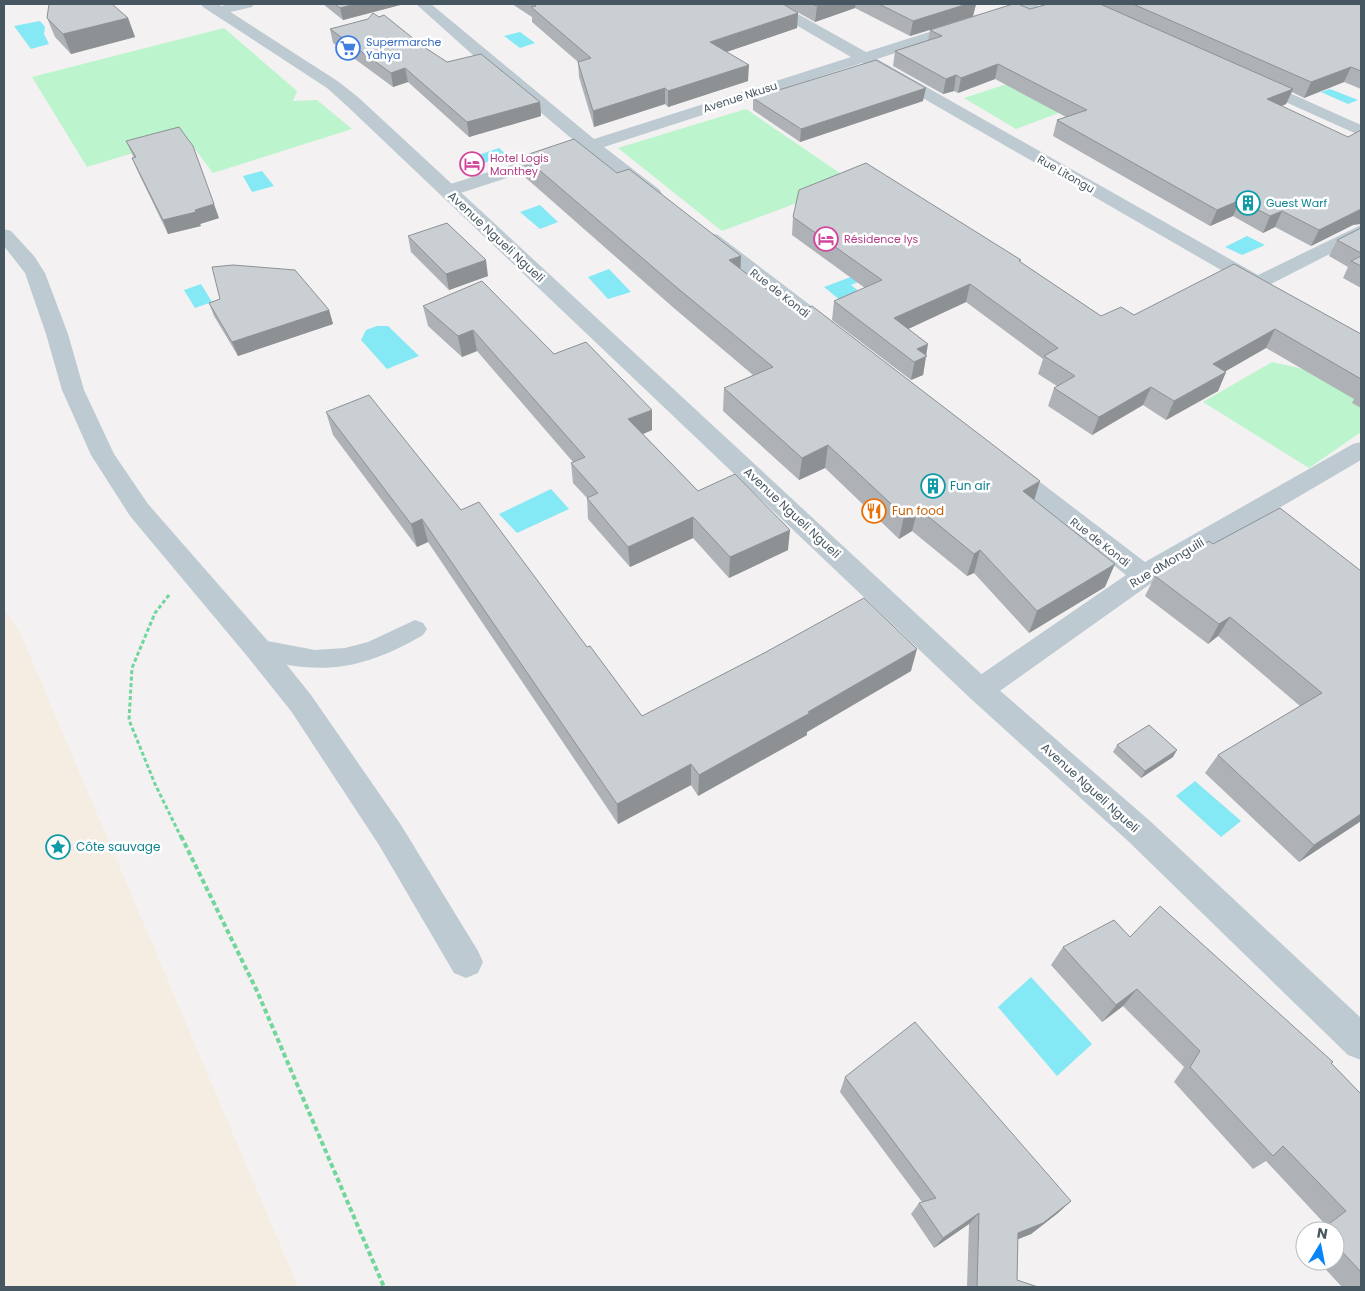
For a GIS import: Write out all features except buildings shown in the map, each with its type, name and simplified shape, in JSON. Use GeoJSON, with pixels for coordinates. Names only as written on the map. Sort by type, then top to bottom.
{"type":"FeatureCollection","features":[{"type":"Feature","properties":{"kind":"street"},"geometry":{"type":"LineString","coordinates":[[213,7],[247,4]]}},
{"type":"Feature","properties":{"kind":"street"},"geometry":{"type":"LineString","coordinates":[[423,4],[476,52],[589,145],[667,205]]}},
{"type":"Feature","properties":{"kind":"street","name":"Rue Litongu"},"geometry":{"type":"LineString","coordinates":[[770,4],[1265,288],[1361,231]]}},
{"type":"Feature","properties":{"kind":"street","name":"Avenue Nkusu"},"geometry":{"type":"LineString","coordinates":[[448,191],[1032,4]]}},
{"type":"Feature","properties":{"kind":"street","name":"Avenue Ngueli Ngueli"},"geometry":{"type":"LineString","coordinates":[[213,7],[333,84],[980,690],[1139,831],[1361,1042]]}},
{"type":"Feature","properties":{"kind":"street"},"geometry":{"type":"LineString","coordinates":[[1243,78],[1361,131]]}},
{"type":"Feature","properties":{"kind":"street","name":"Rue de Kondi"},"geometry":{"type":"LineString","coordinates":[[698,230],[847,345]]}},
{"type":"Feature","properties":{"kind":"street"},"geometry":{"type":"LineString","coordinates":[[4,235],[27,260],[35,273],[57,334],[73,390],[103,455],[139,510],[257,648],[301,703],[390,834],[466,962]]}},
{"type":"Feature","properties":{"kind":"street","name":"Rue dMonguili"},"geometry":{"type":"LineString","coordinates":[[980,690],[1144,576],[1266,503],[1361,450]]}},
{"type":"Feature","properties":{"kind":"street","name":"Rue de Kondi"},"geometry":{"type":"LineString","coordinates":[[995,460],[1144,576]]}},
{"type":"Feature","properties":{"kind":"street"},"geometry":{"type":"LineString","coordinates":[[1266,503],[1290,521]]}},
{"type":"Feature","properties":{"kind":"lane"},"geometry":{"type":"LineString","coordinates":[[257,648],[298,657],[335,659],[368,652],[415,629]]}},
{"type":"Feature","properties":{"kind":"path"},"geometry":{"type":"LineString","coordinates":[[189,568],[155,613],[132,668],[129,720],[155,784],[257,991],[384,1287]]}},
{"type":"Feature","properties":{"kind":"green space"},"geometry":{"type":"Polygon","coordinates":[[[224,28],[297,91],[293,101],[317,100],[352,129],[213,173],[186,137],[87,167],[32,77],[224,28]]]}},
{"type":"Feature","properties":{"kind":"green space"},"geometry":{"type":"Polygon","coordinates":[[[1023,79],[1114,92],[1016,129],[964,98],[1023,79]]]}},
{"type":"Feature","properties":{"kind":"green space"},"geometry":{"type":"Polygon","coordinates":[[[746,109],[853,182],[722,231],[618,148],[746,109]]]}},
{"type":"Feature","properties":{"kind":"green space"},"geometry":{"type":"Polygon","coordinates":[[[1272,362],[1321,373],[1361,366],[1361,432],[1309,468],[1203,402],[1272,362]]]}},
{"type":"Feature","properties":{"kind":"sand","name":"Côte sauvage"},"geometry":{"type":"Polygon","coordinates":[[[4,610],[19,630],[298,1287],[4,1287],[4,610]]]}},
{"type":"Feature","properties":{"kind":"water"},"geometry":{"type":"Polygon","coordinates":[[[40,21],[45,27],[44,34],[49,44],[31,49],[14,26],[40,21]]]}},
{"type":"Feature","properties":{"kind":"water"},"geometry":{"type":"Polygon","coordinates":[[[520,32],[535,43],[520,48],[504,36],[520,32]]]}},
{"type":"Feature","properties":{"kind":"water"},"geometry":{"type":"Polygon","coordinates":[[[1330,89],[1358,100],[1348,104],[1321,92],[1330,89]]]}},
{"type":"Feature","properties":{"kind":"water"},"geometry":{"type":"Polygon","coordinates":[[[499,148],[508,156],[473,166],[464,160],[499,148]]]}},
{"type":"Feature","properties":{"kind":"water"},"geometry":{"type":"Polygon","coordinates":[[[262,171],[274,186],[252,192],[243,176],[262,171]]]}},
{"type":"Feature","properties":{"kind":"water"},"geometry":{"type":"Polygon","coordinates":[[[540,205],[558,222],[540,229],[520,212],[540,205]]]}},
{"type":"Feature","properties":{"kind":"water"},"geometry":{"type":"Polygon","coordinates":[[[1247,236],[1265,245],[1242,255],[1225,247],[1247,236]]]}},
{"type":"Feature","properties":{"kind":"water"},"geometry":{"type":"Polygon","coordinates":[[[609,269],[631,292],[608,299],[588,277],[609,269]]]}},
{"type":"Feature","properties":{"kind":"water"},"geometry":{"type":"Polygon","coordinates":[[[856,275],[863,280],[851,285],[871,301],[851,309],[824,287],[856,275]]]}},
{"type":"Feature","properties":{"kind":"water"},"geometry":{"type":"Polygon","coordinates":[[[201,284],[212,302],[195,308],[184,290],[201,284]]]}},
{"type":"Feature","properties":{"kind":"water"},"geometry":{"type":"Polygon","coordinates":[[[377,326],[388,326],[419,356],[387,369],[361,340],[366,330],[377,326]]]}},
{"type":"Feature","properties":{"kind":"water"},"geometry":{"type":"Polygon","coordinates":[[[551,489],[569,509],[517,533],[499,514],[551,489]]]}},
{"type":"Feature","properties":{"kind":"water"},"geometry":{"type":"Polygon","coordinates":[[[1195,781],[1241,821],[1221,837],[1176,796],[1195,781]]]}},
{"type":"Feature","properties":{"kind":"water"},"geometry":{"type":"Polygon","coordinates":[[[1031,977],[1092,1044],[1057,1076],[998,1007],[1031,977]]]}},
{"type":"Feature","properties":{"kind":"place","name":"Supermarche Yahya"},"geometry":{"type":"Point","coordinates":[348,48]}},
{"type":"Feature","properties":{"kind":"place","name":"Hotel Logis Manthey"},"geometry":{"type":"Point","coordinates":[472,164]}},
{"type":"Feature","properties":{"kind":"place","name":"Guest Warf"},"geometry":{"type":"Point","coordinates":[1248,203]}},
{"type":"Feature","properties":{"kind":"place","name":"Résidence lys"},"geometry":{"type":"Point","coordinates":[826,239]}},
{"type":"Feature","properties":{"kind":"place","name":"Fun air"},"geometry":{"type":"Point","coordinates":[933,486]}},
{"type":"Feature","properties":{"kind":"place","name":"Fun food"},"geometry":{"type":"Point","coordinates":[874,511]}},
{"type":"Feature","properties":{"kind":"place","name":"Côte sauvage"},"geometry":{"type":"Point","coordinates":[58,847]}}]}
